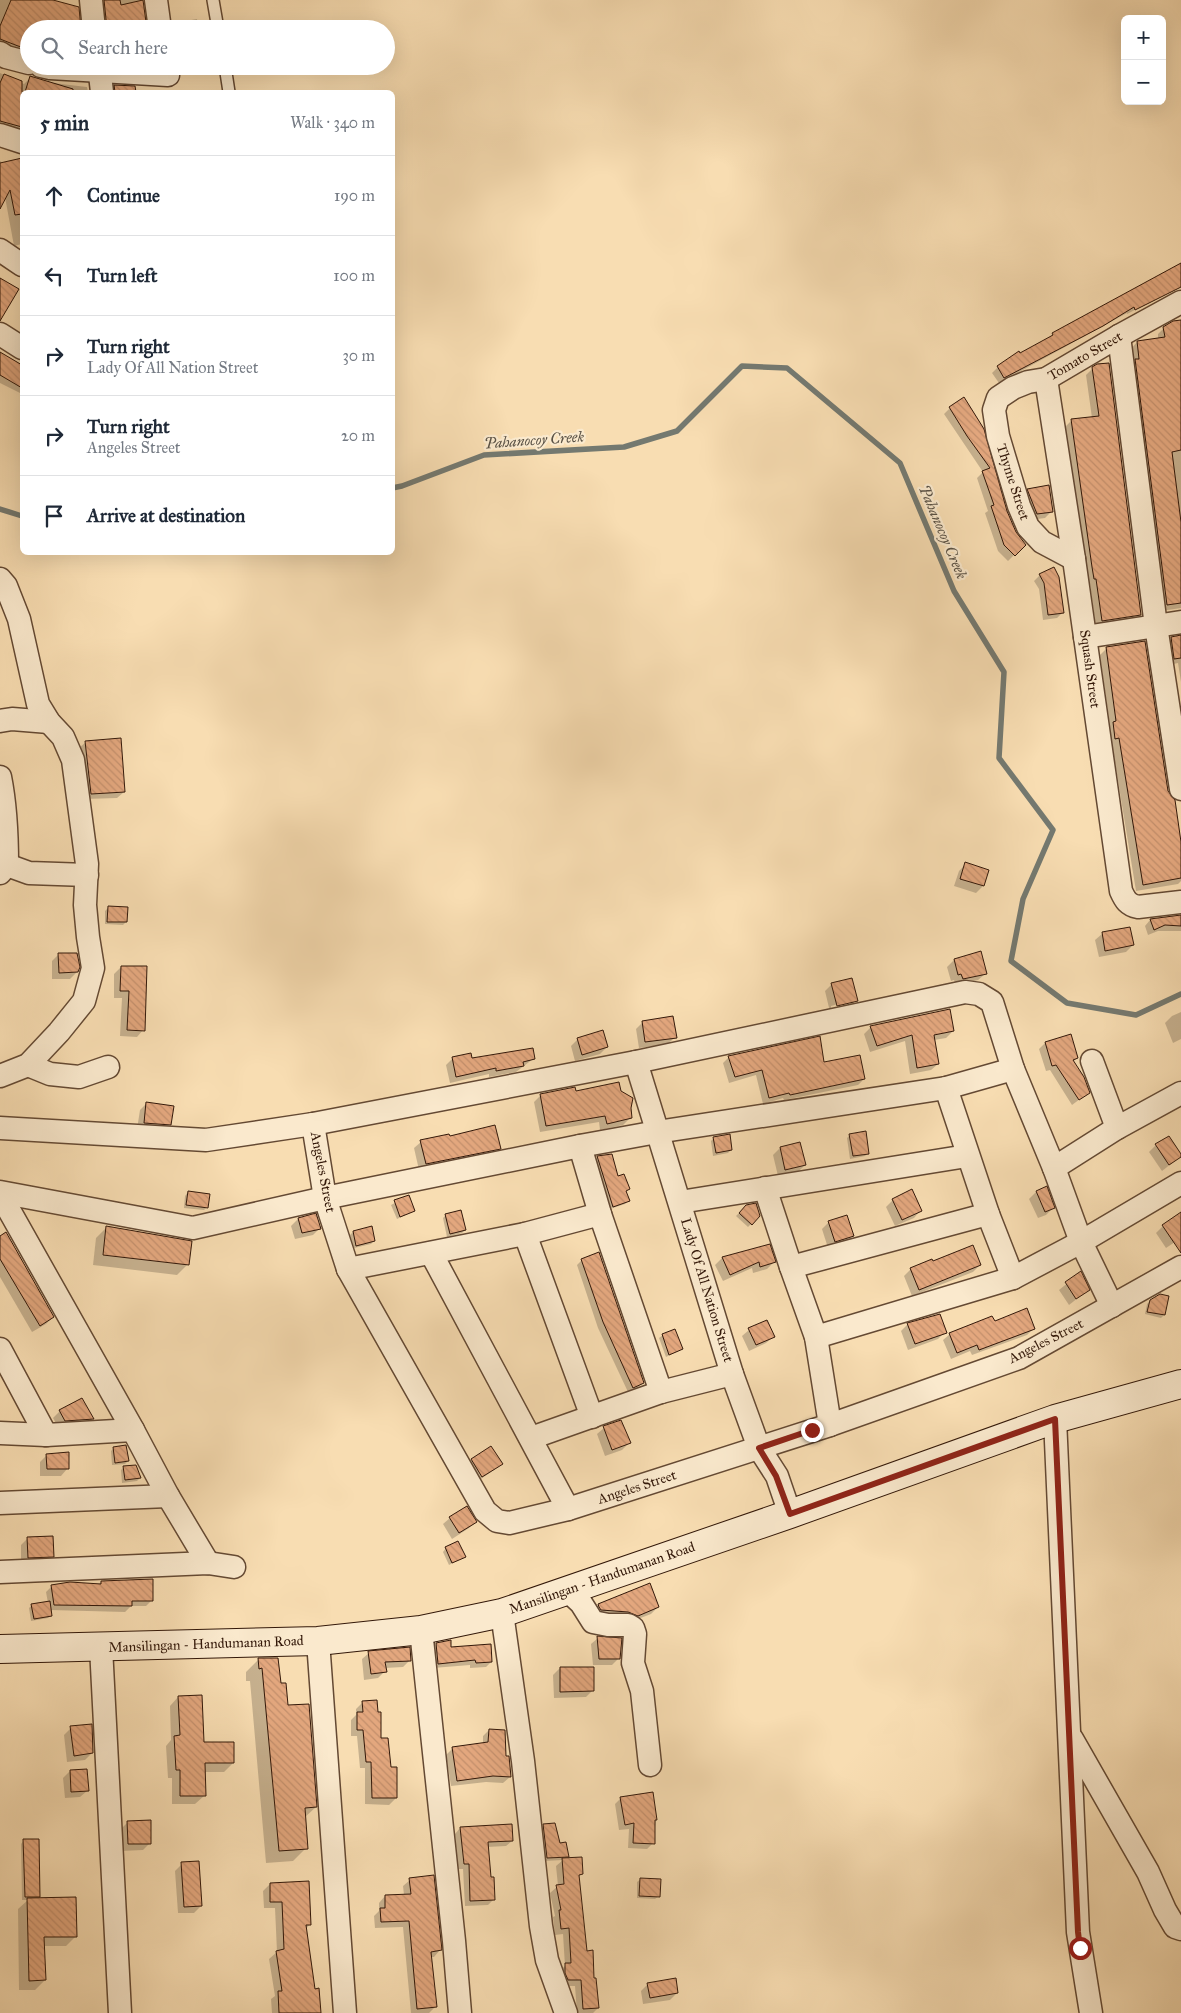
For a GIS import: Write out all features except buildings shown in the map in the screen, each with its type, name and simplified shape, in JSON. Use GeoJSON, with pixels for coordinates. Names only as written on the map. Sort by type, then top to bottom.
{"type":"FeatureCollection","features":[{"type":"Feature","properties":{"kind":"street"},"geometry":{"type":"LineString","coordinates":[[91,0],[93,20]]}},
{"type":"Feature","properties":{"kind":"street"},"geometry":{"type":"LineString","coordinates":[[156,0],[159,20]]}},
{"type":"Feature","properties":{"kind":"street"},"geometry":{"type":"LineString","coordinates":[[0,54],[20,61]]}},
{"type":"Feature","properties":{"kind":"street"},"geometry":{"type":"LineString","coordinates":[[100,75],[102,90]]}},
{"type":"Feature","properties":{"kind":"street"},"geometry":{"type":"LineString","coordinates":[[148,75],[169,78]]}},
{"type":"Feature","properties":{"kind":"street"},"geometry":{"type":"LineString","coordinates":[[0,135],[20,141]]}},
{"type":"Feature","properties":{"kind":"street"},"geometry":{"type":"LineString","coordinates":[[0,250],[20,264]]}},
{"type":"Feature","properties":{"kind":"street","name":"Tomato Street"},"geometry":{"type":"LineString","coordinates":[[994,410],[998,398],[1012,388],[1028,382],[1046,379],[1181,302]]}},
{"type":"Feature","properties":{"kind":"street"},"geometry":{"type":"LineString","coordinates":[[0,334],[20,347]]}},
{"type":"Feature","properties":{"kind":"street"},"geometry":{"type":"LineString","coordinates":[[1119,336],[1156,626],[1181,789]]}},
{"type":"Feature","properties":{"kind":"street","name":"Squash Street"},"geometry":{"type":"LineString","coordinates":[[1046,379],[1074,559],[1119,878],[1124,899],[1131,905],[1138,907],[1181,902]]}},
{"type":"Feature","properties":{"kind":"street","name":"Thyme Street"},"geometry":{"type":"LineString","coordinates":[[994,410],[998,436],[1016,497],[1028,527],[1042,542],[1074,559]]}},
{"type":"Feature","properties":{"kind":"street"},"geometry":{"type":"LineString","coordinates":[[0,579],[6,586],[19,619],[38,704],[49,722],[63,737],[73,760],[87,864],[85,904],[93,968],[84,1002],[59,1032],[28,1065],[0,1076]]}},
{"type":"Feature","properties":{"kind":"street"},"geometry":{"type":"LineString","coordinates":[[1085,637],[1181,622]]}},
{"type":"Feature","properties":{"kind":"street"},"geometry":{"type":"LineString","coordinates":[[0,721],[12,719],[49,722]]}},
{"type":"Feature","properties":{"kind":"street"},"geometry":{"type":"LineString","coordinates":[[0,778],[6,804],[3,869],[29,873],[86,875]]}},
{"type":"Feature","properties":{"kind":"street"},"geometry":{"type":"LineString","coordinates":[[0,1128],[206,1140],[314,1124],[636,1062],[965,992],[979,994],[992,1002],[1013,1069],[1054,1168],[1081,1242],[1112,1306]]}},
{"type":"Feature","properties":{"kind":"street"},"geometry":{"type":"LineString","coordinates":[[1092,1061],[1117,1128]]}},
{"type":"Feature","properties":{"kind":"street","name":"Lady Of All Nation Street"},"geometry":{"type":"LineString","coordinates":[[636,1062],[732,1374],[759,1448],[776,1476],[790,1514]]}},
{"type":"Feature","properties":{"kind":"street"},"geometry":{"type":"LineString","coordinates":[[28,1065],[50,1074],[79,1077],[108,1067]]}},
{"type":"Feature","properties":{"kind":"street"},"geometry":{"type":"LineString","coordinates":[[0,1193],[193,1228],[324,1198],[580,1146],[656,1132],[946,1088],[1013,1069]]}},
{"type":"Feature","properties":{"kind":"street"},"geometry":{"type":"LineString","coordinates":[[946,1088],[967,1156],[1013,1278]]}},
{"type":"Feature","properties":{"kind":"street"},"geometry":{"type":"LineString","coordinates":[[1054,1168],[1117,1128],[1181,1093]]}},
{"type":"Feature","properties":{"kind":"street","name":"Angeles Street"},"geometry":{"type":"LineString","coordinates":[[314,1124],[324,1198],[348,1269],[485,1511],[497,1521],[509,1523],[568,1509],[759,1448],[1019,1358],[1181,1267]]}},
{"type":"Feature","properties":{"kind":"street"},"geometry":{"type":"LineString","coordinates":[[580,1146],[600,1214],[662,1392]]}},
{"type":"Feature","properties":{"kind":"street"},"geometry":{"type":"LineString","coordinates":[[680,1202],[967,1156]]}},
{"type":"Feature","properties":{"kind":"street"},"geometry":{"type":"LineString","coordinates":[[816,1337],[1013,1278],[1081,1242],[1181,1183]]}},
{"type":"Feature","properties":{"kind":"street"},"geometry":{"type":"LineString","coordinates":[[765,1188],[816,1337],[830,1424]]}},
{"type":"Feature","properties":{"kind":"street"},"geometry":{"type":"LineString","coordinates":[[0,1193],[168,1496],[208,1563]]}},
{"type":"Feature","properties":{"kind":"street"},"geometry":{"type":"LineString","coordinates":[[348,1269],[525,1234],[600,1214]]}},
{"type":"Feature","properties":{"kind":"street"},"geometry":{"type":"LineString","coordinates":[[791,1267],[988,1214]]}},
{"type":"Feature","properties":{"kind":"street"},"geometry":{"type":"LineString","coordinates":[[525,1234],[592,1417]]}},
{"type":"Feature","properties":{"kind":"street"},"geometry":{"type":"LineString","coordinates":[[431,1253],[568,1509]]}},
{"type":"Feature","properties":{"kind":"street"},"geometry":{"type":"LineString","coordinates":[[0,1349],[46,1435]]}},
{"type":"Feature","properties":{"kind":"street"},"geometry":{"type":"LineString","coordinates":[[531,1438],[662,1392],[732,1374]]}},
{"type":"Feature","properties":{"kind":"street","name":"Mansilingan - Handumanan Road"},"geometry":{"type":"LineString","coordinates":[[0,1649],[318,1641],[421,1630],[502,1613],[790,1514],[1055,1419],[1181,1384]]}},
{"type":"Feature","properties":{"kind":"street"},"geometry":{"type":"LineString","coordinates":[[1055,1419],[1078,1932],[1091,2013]]}},
{"type":"Feature","properties":{"kind":"street"},"geometry":{"type":"LineString","coordinates":[[0,1433],[46,1435],[132,1430]]}},
{"type":"Feature","properties":{"kind":"street"},"geometry":{"type":"LineString","coordinates":[[0,1504],[168,1496]]}},
{"type":"Feature","properties":{"kind":"street"},"geometry":{"type":"LineString","coordinates":[[0,1572],[208,1563],[234,1567]]}},
{"type":"Feature","properties":{"kind":"street"},"geometry":{"type":"LineString","coordinates":[[568,1591],[581,1603],[593,1622],[608,1625],[628,1625],[633,1628],[635,1634],[633,1663],[642,1690],[650,1765]]}},
{"type":"Feature","properties":{"kind":"street"},"geometry":{"type":"LineString","coordinates":[[502,1613],[523,1761],[541,1926],[548,1960],[566,2013]]}},
{"type":"Feature","properties":{"kind":"street"},"geometry":{"type":"LineString","coordinates":[[421,1630],[460,2013]]}},
{"type":"Feature","properties":{"kind":"street"},"geometry":{"type":"LineString","coordinates":[[318,1641],[345,2013]]}},
{"type":"Feature","properties":{"kind":"street"},"geometry":{"type":"LineString","coordinates":[[101,1646],[120,2013]]}},
{"type":"Feature","properties":{"kind":"street"},"geometry":{"type":"LineString","coordinates":[[1070,1736],[1148,1872],[1174,1927],[1181,1929]]}},
{"type":"Feature","properties":{"kind":"lane"},"geometry":{"type":"LineString","coordinates":[[214,0],[217,20]]}},
{"type":"Feature","properties":{"kind":"lane"},"geometry":{"type":"LineString","coordinates":[[226,75],[229,90]]}},
{"type":"Feature","properties":{"kind":"waterway","name":"Pahanocoy Creek"},"geometry":{"type":"LineString","coordinates":[[395,487],[484,455],[624,447],[677,431],[742,366],[787,368],[900,463],[954,591],[1004,672],[999,758],[1053,830],[1023,899],[1011,961],[1067,1003],[1136,1015],[1181,994]]}},
{"type":"Feature","properties":{"kind":"waterway","name":"Pahanocoy Creek"},"geometry":{"type":"LineString","coordinates":[[0,509],[20,515]]}},
{"type":"Feature","properties":{"kind":"route"},"geometry":{"type":"LineString","coordinates":[[812,1430],[759,1448],[776,1476],[790,1514],[1055,1419],[1080,1948]]}}]}
